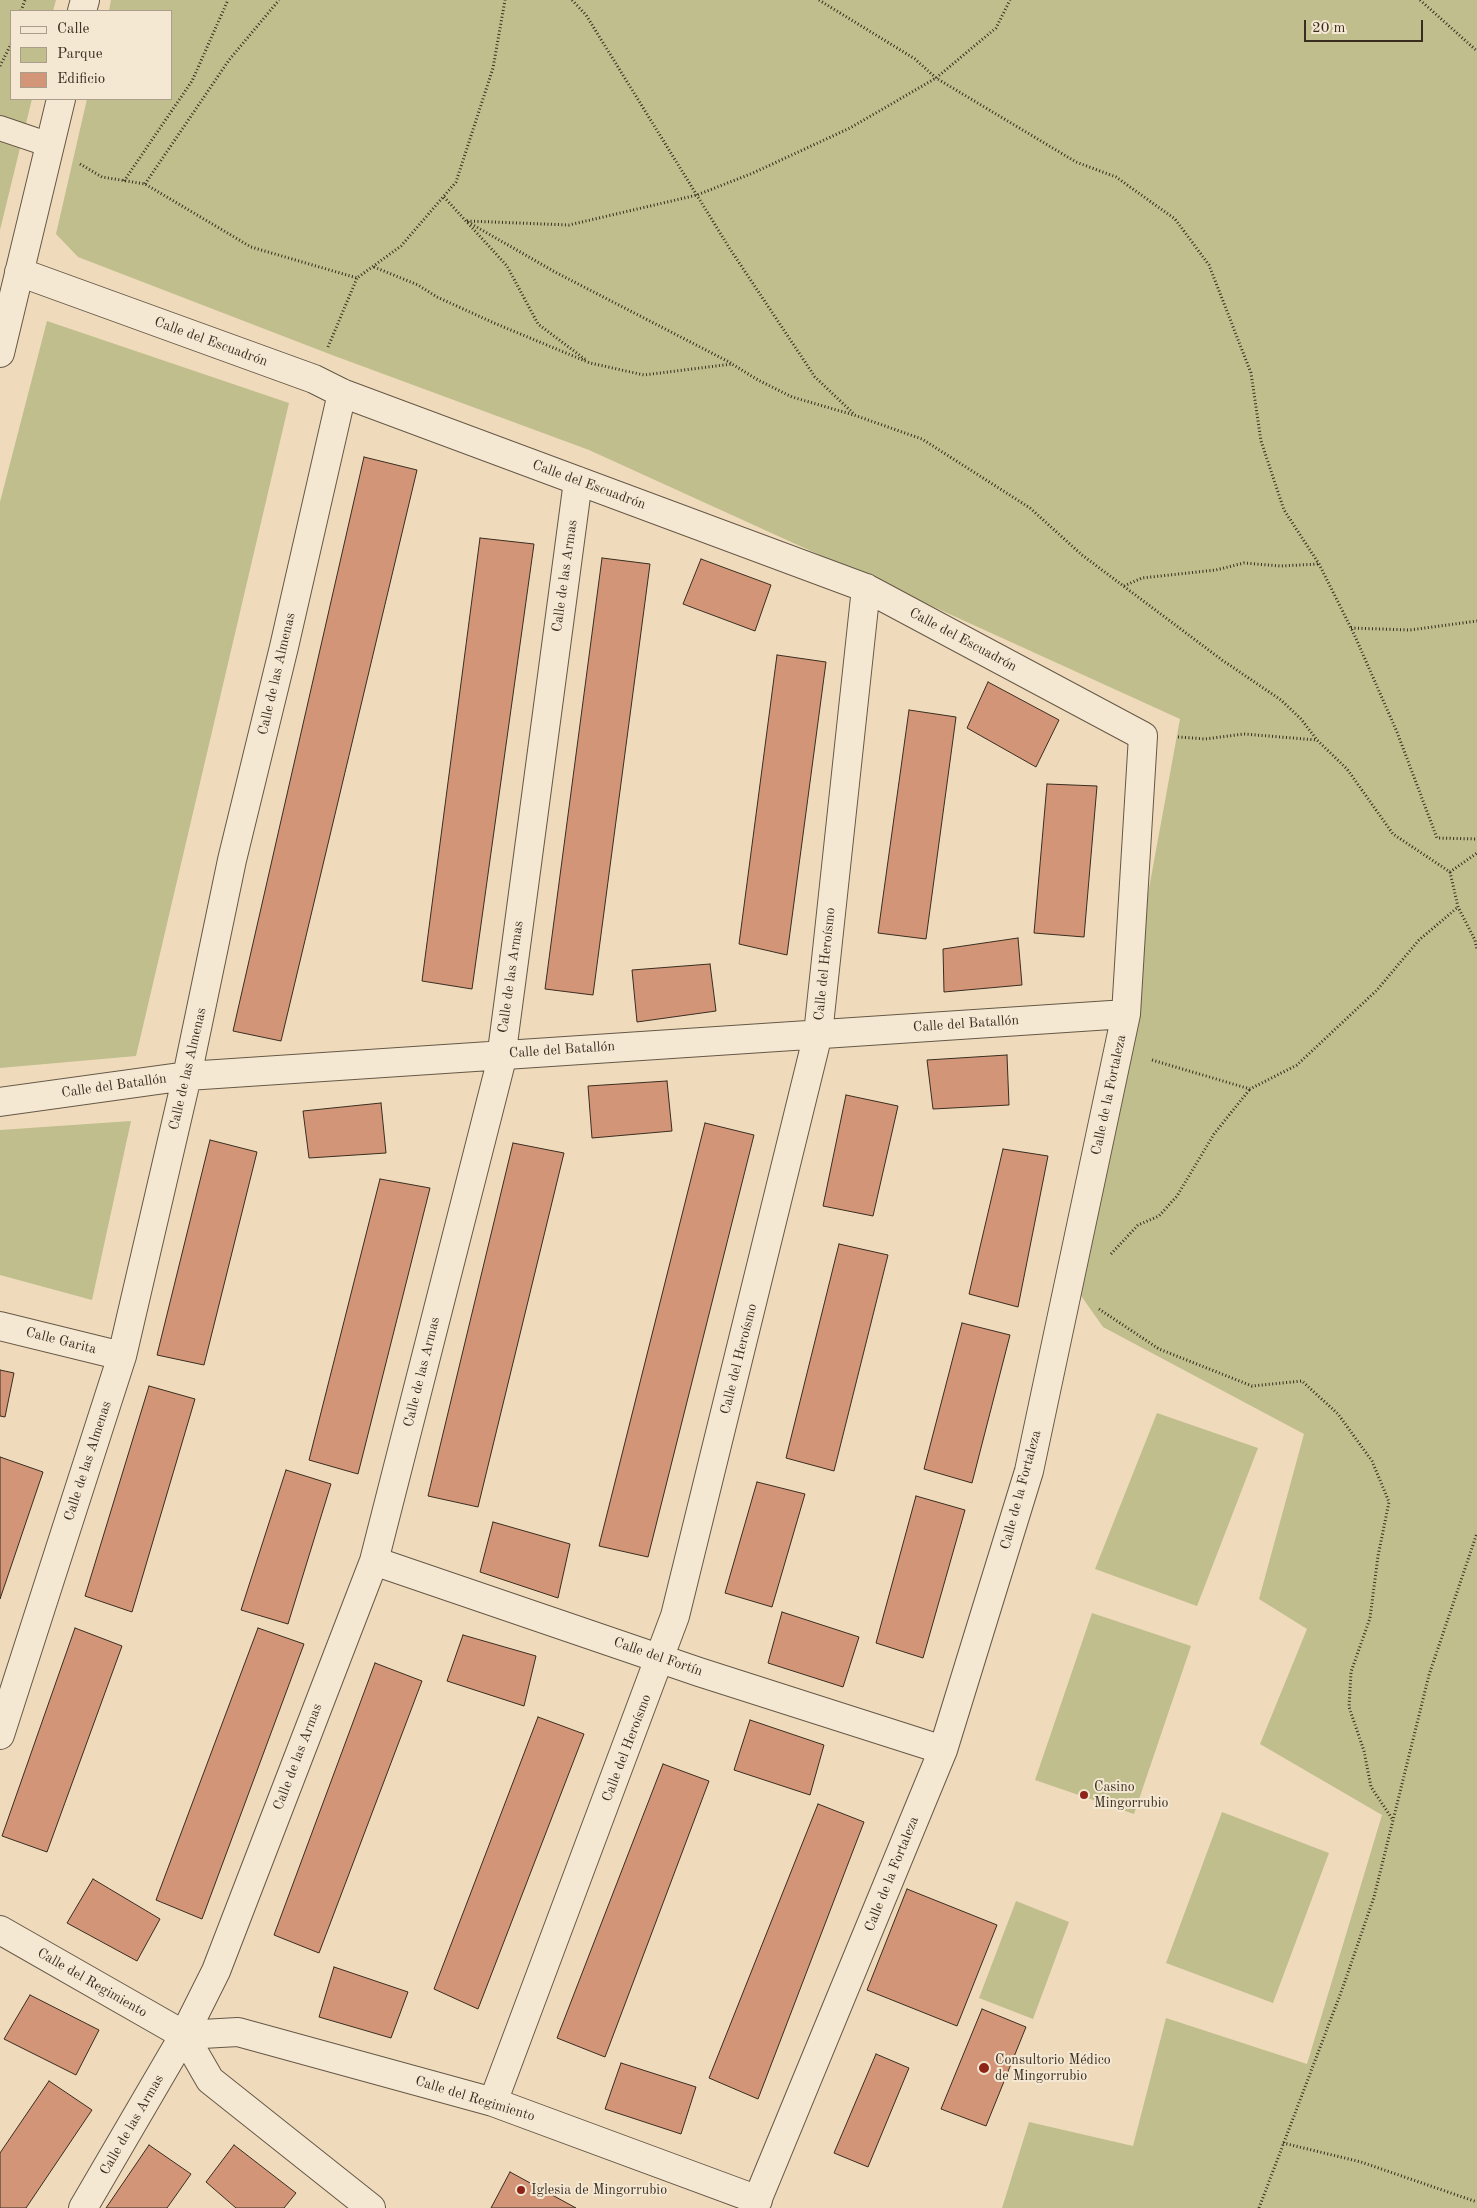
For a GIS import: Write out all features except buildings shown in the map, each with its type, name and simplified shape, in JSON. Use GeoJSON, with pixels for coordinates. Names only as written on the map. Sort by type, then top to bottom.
{"type":"FeatureCollection","features":[{"type":"Feature","properties":{"kind":"street"},"geometry":{"type":"LineString","coordinates":[[0,353],[61,100]]}},
{"type":"Feature","properties":{"kind":"street","name":"Calle del Escuadrón"},"geometry":{"type":"LineString","coordinates":[[19,272],[314,379],[342,393],[866,588],[1143,736]]}},
{"type":"Feature","properties":{"kind":"street","name":"Calle de las Almenas"},"geometry":{"type":"LineString","coordinates":[[0,1735],[122,1356],[188,1076],[232,860],[342,393]]}},
{"type":"Feature","properties":{"kind":"street","name":"Calle de las Armas"},"geometry":{"type":"LineString","coordinates":[[83,2208],[184,2035],[216,1971],[374,1561],[501,1054],[578,481]]}},
{"type":"Feature","properties":{"kind":"street","name":"Calle del Heroísmo"},"geometry":{"type":"LineString","coordinates":[[494,2102],[662,1658],[680,1597],[818,1034],[866,588]]}},
{"type":"Feature","properties":{"kind":"street","name":"Calle de la Fortaleza"},"geometry":{"type":"LineString","coordinates":[[756,2204],[942,1750],[1029,1471],[1126,1014],[1143,736]]}},
{"type":"Feature","properties":{"kind":"street","name":"Calle del Batallón"},"geometry":{"type":"LineString","coordinates":[[0,1102],[188,1076],[1126,1014]]}},
{"type":"Feature","properties":{"kind":"street","name":"Calle Garita"},"geometry":{"type":"LineString","coordinates":[[0,1326],[122,1356]]}},
{"type":"Feature","properties":{"kind":"street","name":"Calle del Fortín"},"geometry":{"type":"LineString","coordinates":[[374,1561],[942,1750]]}},
{"type":"Feature","properties":{"kind":"street","name":"Calle del Regimiento"},"geometry":{"type":"LineString","coordinates":[[0,1930],[184,2035],[238,2032],[494,2102],[756,2204]]}},
{"type":"Feature","properties":{"kind":"street"},"geometry":{"type":"LineString","coordinates":[[184,2035],[210,2080],[371,2208]]}},
{"type":"Feature","properties":{"kind":"lane"},"geometry":{"type":"LineString","coordinates":[[0,128],[50,145]]}},
{"type":"Feature","properties":{"kind":"path"},"geometry":{"type":"LineString","coordinates":[[124,181],[192,81],[228,0]]}},
{"type":"Feature","properties":{"kind":"path"},"geometry":{"type":"LineString","coordinates":[[145,184],[229,60],[279,0]]}},
{"type":"Feature","properties":{"kind":"path"},"geometry":{"type":"LineString","coordinates":[[314,379],[357,278],[401,246],[456,182],[493,68],[505,0]]}},
{"type":"Feature","properties":{"kind":"path"},"geometry":{"type":"LineString","coordinates":[[572,0],[586,15],[697,195],[815,377],[854,415]]}},
{"type":"Feature","properties":{"kind":"path"},"geometry":{"type":"LineString","coordinates":[[819,0],[915,59],[936,78],[1076,162],[1116,177],[1175,219],[1209,265],[1251,374],[1261,441],[1284,510],[1319,564],[1351,628],[1397,732],[1437,838],[1477,840]]}},
{"type":"Feature","properties":{"kind":"path"},"geometry":{"type":"LineString","coordinates":[[467,221],[569,225],[697,195],[753,173],[850,128],[936,78],[996,28],[1010,0]]}},
{"type":"Feature","properties":{"kind":"path"},"geometry":{"type":"LineString","coordinates":[[1420,0],[1477,51]]}},
{"type":"Feature","properties":{"kind":"path"},"geometry":{"type":"LineString","coordinates":[[0,66],[10,46]]}},
{"type":"Feature","properties":{"kind":"path"},"geometry":{"type":"LineString","coordinates":[[102,177],[145,184],[250,247],[357,278]]}},
{"type":"Feature","properties":{"kind":"path"},"geometry":{"type":"LineString","coordinates":[[444,197],[507,266],[538,324],[590,363]]}},
{"type":"Feature","properties":{"kind":"path"},"geometry":{"type":"LineString","coordinates":[[467,221],[555,272],[792,397],[854,415],[922,439],[1030,508],[1082,555],[1222,660],[1281,700],[1301,719],[1317,740],[1348,769],[1393,834],[1450,872],[1458,907],[1475,940],[1477,950]]}},
{"type":"Feature","properties":{"kind":"path"},"geometry":{"type":"LineString","coordinates":[[374,267],[418,285],[437,297],[494,323],[590,363],[644,375],[732,364]]}},
{"type":"Feature","properties":{"kind":"path"},"geometry":{"type":"LineString","coordinates":[[1124,586],[1142,578],[1216,570],[1244,563],[1280,566],[1319,564]]}},
{"type":"Feature","properties":{"kind":"path"},"geometry":{"type":"LineString","coordinates":[[1351,628],[1410,630],[1477,621]]}},
{"type":"Feature","properties":{"kind":"path"},"geometry":{"type":"LineString","coordinates":[[1143,736],[1206,739],[1244,734],[1317,740]]}},
{"type":"Feature","properties":{"kind":"path"},"geometry":{"type":"LineString","coordinates":[[1450,872],[1477,853]]}},
{"type":"Feature","properties":{"kind":"path"},"geometry":{"type":"LineString","coordinates":[[1393,1820],[1371,1787],[1364,1751],[1349,1707],[1351,1672],[1370,1618],[1389,1502],[1372,1461],[1338,1414],[1302,1381],[1252,1386],[1160,1348],[1098,1308],[1070,1280],[1095,1269],[1138,1225],[1159,1216],[1177,1196],[1214,1134],[1250,1089],[1297,1065],[1377,990],[1419,940],[1458,907]]}},
{"type":"Feature","properties":{"kind":"path"},"geometry":{"type":"LineString","coordinates":[[1118,1051],[1179,1066],[1250,1089]]}},
{"type":"Feature","properties":{"kind":"path"},"geometry":{"type":"LineString","coordinates":[[1259,2208],[1374,1896],[1429,1675],[1477,1534]]}},
{"type":"Feature","properties":{"kind":"path"},"geometry":{"type":"LineString","coordinates":[[1283,2143],[1361,2162],[1477,2202]]}},
{"type":"Feature","properties":{"kind":"green space"},"geometry":{"type":"Polygon","coordinates":[[[0,0],[56,0],[53,10],[10,10],[10,100],[32,100],[0,230],[0,0]]]}},
{"type":"Feature","properties":{"kind":"green space"},"geometry":{"type":"Polygon","coordinates":[[[111,0],[1477,0],[1477,2208],[1002,2208],[1029,2122],[1133,2146],[1166,2018],[1307,2064],[1382,1815],[1260,1744],[1307,1629],[1259,1599],[1304,1434],[1103,1327],[1070,1280],[1126,1014],[1180,719],[589,450],[332,355],[78,257],[56,234],[87,100],[172,100],[172,10],[109,10],[111,0]]]}},
{"type":"Feature","properties":{"kind":"green space"},"geometry":{"type":"Polygon","coordinates":[[[47,321],[289,403],[136,1056],[0,1068],[0,502],[47,321]]]}},
{"type":"Feature","properties":{"kind":"green space"},"geometry":{"type":"Polygon","coordinates":[[[131,1121],[92,1300],[0,1275],[0,1130],[131,1121]]]}},
{"type":"Feature","properties":{"kind":"green space"},"geometry":{"type":"Polygon","coordinates":[[[1157,1413],[1258,1448],[1197,1606],[1095,1569],[1157,1413]]]}},
{"type":"Feature","properties":{"kind":"green space"},"geometry":{"type":"Polygon","coordinates":[[[1092,1613],[1191,1646],[1134,1814],[1035,1780],[1092,1613]]]}},
{"type":"Feature","properties":{"kind":"green space"},"geometry":{"type":"Polygon","coordinates":[[[1222,1812],[1329,1853],[1273,2003],[1166,1963],[1222,1812]]]}},
{"type":"Feature","properties":{"kind":"green space"},"geometry":{"type":"Polygon","coordinates":[[[1016,1901],[1069,1922],[1033,2019],[979,1998],[1016,1901]]]}},
{"type":"Feature","properties":{"kind":"place","name":"Casino Mingorrubio"},"geometry":{"type":"Point","coordinates":[1084,1795]}},
{"type":"Feature","properties":{"kind":"place","name":"Consultorio Médico de Mingorrubio"},"geometry":{"type":"Point","coordinates":[984,2068]}},
{"type":"Feature","properties":{"kind":"place","name":"Iglesia de Mingorrubio"},"geometry":{"type":"Point","coordinates":[521,2190]}}]}
